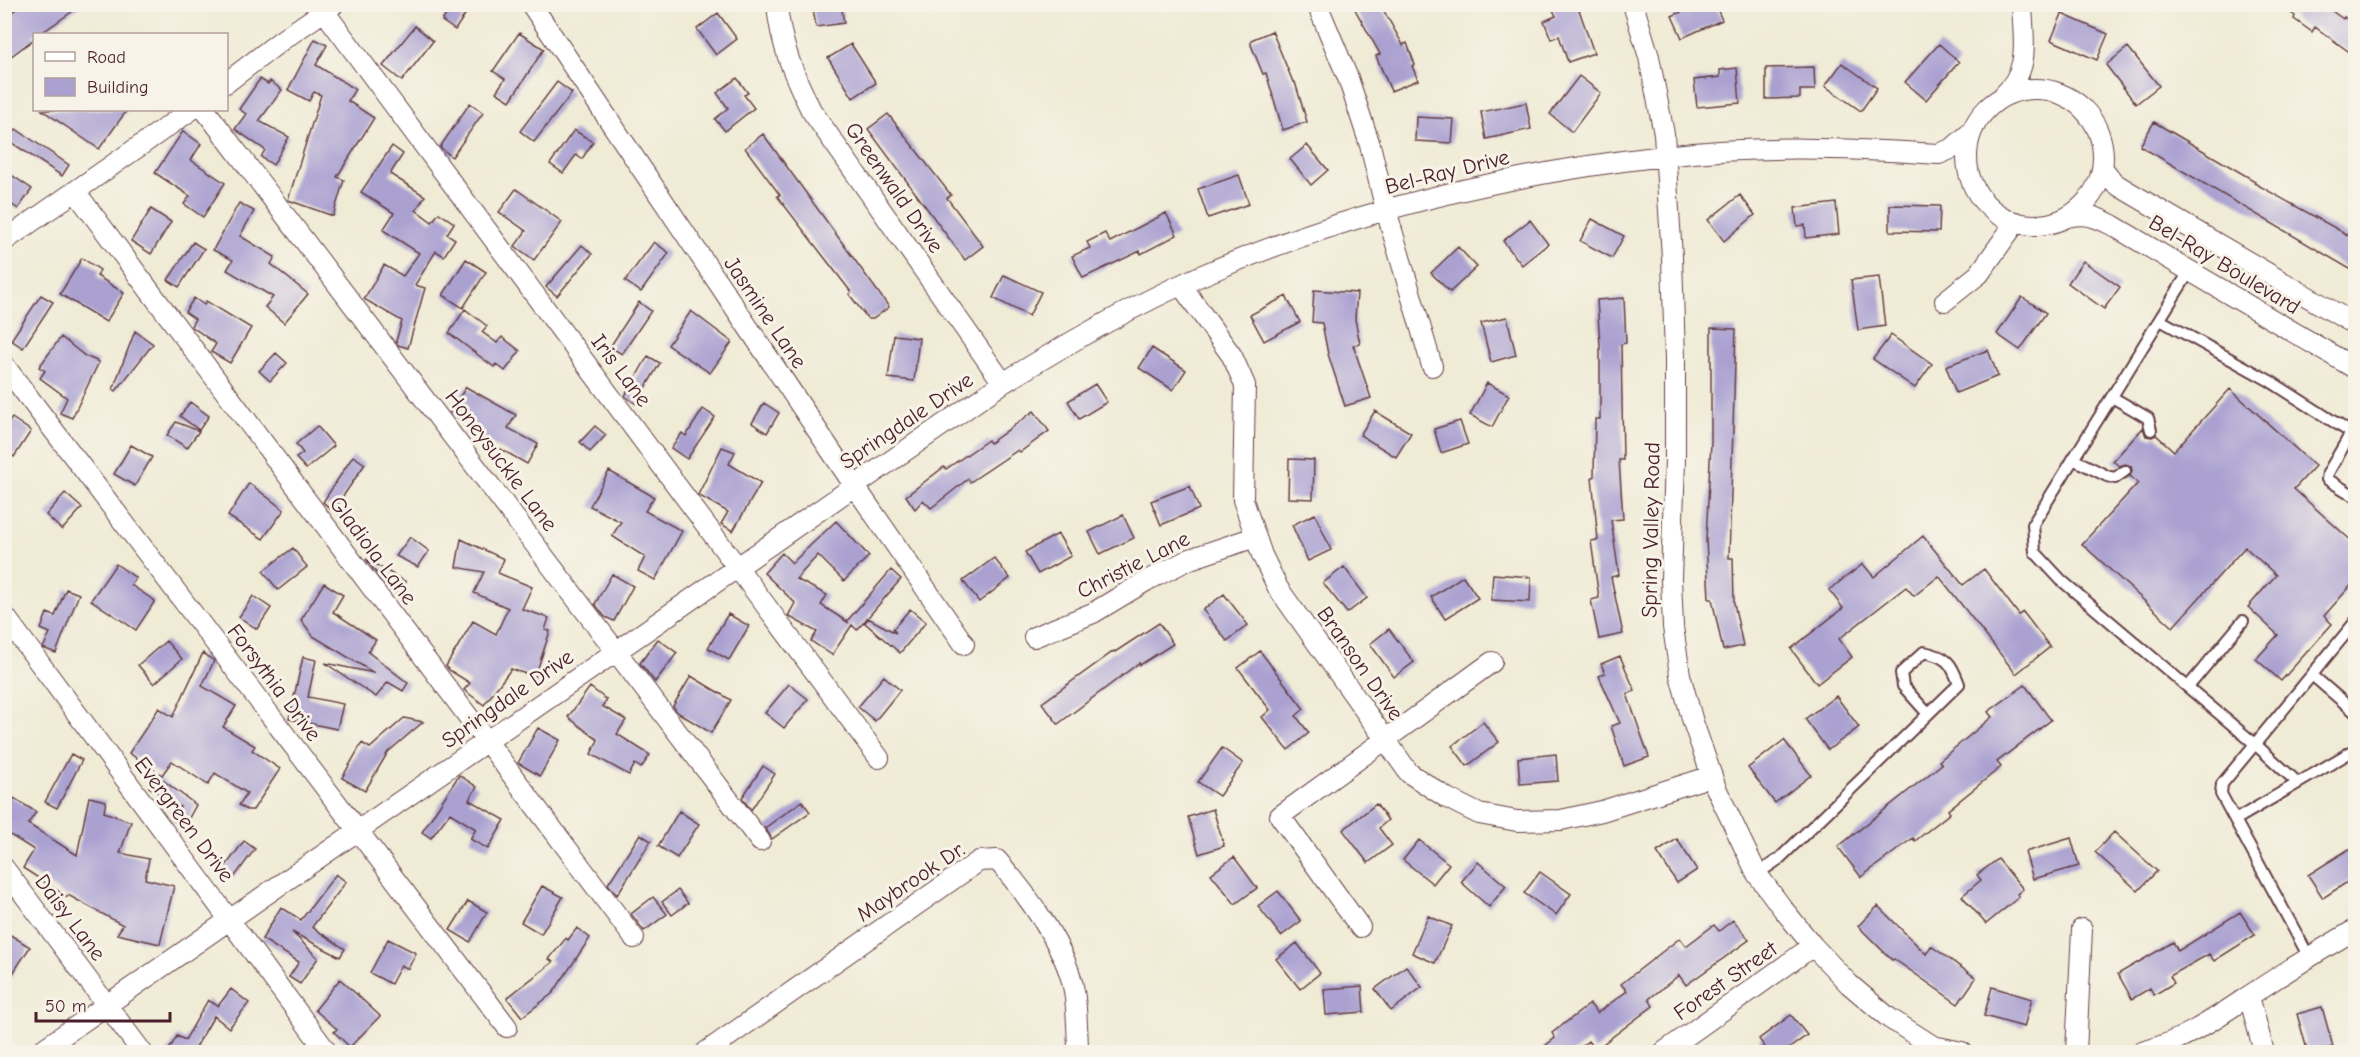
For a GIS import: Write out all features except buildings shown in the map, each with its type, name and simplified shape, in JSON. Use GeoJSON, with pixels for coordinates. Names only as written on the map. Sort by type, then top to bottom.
{"type":"FeatureCollection","features":[{"type":"Feature","properties":{"kind":"street","name":"Jasmine Lane"},"geometry":{"type":"LineString","coordinates":[[531,4],[854,485],[964,644]]}},
{"type":"Feature","properties":{"kind":"street","name":"Greenwald Drive"},"geometry":{"type":"LineString","coordinates":[[777,4],[784,44],[794,76],[811,110],[1003,383]]}},
{"type":"Feature","properties":{"kind":"street"},"geometry":{"type":"LineString","coordinates":[[1317,4],[1348,78],[1370,145],[1386,210],[1432,366]]}},
{"type":"Feature","properties":{"kind":"street","name":"Spring Valley Road"},"geometry":{"type":"LineString","coordinates":[[1633,4],[1651,67],[1659,105],[1665,156],[1672,257],[1675,359],[1675,460],[1671,579],[1673,627],[1680,675],[1693,722],[1712,776],[1757,874],[1813,946],[1849,984],[1931,1049],[1962,1053]]}},
{"type":"Feature","properties":{"kind":"street"},"geometry":{"type":"LineString","coordinates":[[2001,97],[2019,75],[2025,60],[2022,4]]}},
{"type":"Feature","properties":{"kind":"street"},"geometry":{"type":"LineString","coordinates":[[228,81],[329,8]]}},
{"type":"Feature","properties":{"kind":"street","name":"Iris Lane"},"geometry":{"type":"LineString","coordinates":[[329,8],[879,759]]}},
{"type":"Feature","properties":{"kind":"street"},"geometry":{"type":"LineString","coordinates":[[2025,60],[2036,76],[2062,95]]}},
{"type":"Feature","properties":{"kind":"street","name":"Bel-Ray Boulevard"},"geometry":{"type":"LineString","coordinates":[[2067,217],[2091,198],[2100,184],[2104,170],[2104,148],[2099,131],[2090,116],[2077,104],[2062,95],[2032,90],[2001,97],[1986,108],[1970,133],[1966,147],[1966,164],[1970,181],[1985,204],[2000,216],[2016,222],[2031,224],[2050,223],[2082,214],[2095,217],[2355,369]]}},
{"type":"Feature","properties":{"kind":"street"},"geometry":{"type":"LineString","coordinates":[[4,241],[190,111]]}},
{"type":"Feature","properties":{"kind":"street","name":"Honeysuckle Lane"},"geometry":{"type":"LineString","coordinates":[[207,111],[760,841]]}},
{"type":"Feature","properties":{"kind":"street"},"geometry":{"type":"LineString","coordinates":[[1970,133],[1953,148],[1939,154],[1970,181]]}},
{"type":"Feature","properties":{"kind":"street","name":"Bel-Ray Drive"},"geometry":{"type":"LineString","coordinates":[[1003,383],[1075,339],[1181,285],[1275,247],[1386,210],[1470,189],[1556,171],[1665,156],[1749,150],[1834,149],[1939,154]]}},
{"type":"Feature","properties":{"kind":"street","name":"Bel-Ray Boulevard"},"geometry":{"type":"LineString","coordinates":[[2104,170],[2114,183],[2355,325]]}},
{"type":"Feature","properties":{"kind":"street","name":"Gladiola Lane"},"geometry":{"type":"LineString","coordinates":[[75,191],[634,938]]}},
{"type":"Feature","properties":{"kind":"street"},"geometry":{"type":"LineString","coordinates":[[1945,301],[1979,274],[2016,222]]}},
{"type":"Feature","properties":{"kind":"street","name":"Branson Drive"},"geometry":{"type":"LineString","coordinates":[[1181,285],[1232,356],[1245,385],[1243,500],[1255,537],[1278,588],[1409,773],[1447,798],[1479,814],[1517,821],[1561,820],[1602,811],[1712,776]]}},
{"type":"Feature","properties":{"kind":"street","name":"Forsythia Drive"},"geometry":{"type":"LineString","coordinates":[[4,365],[507,1027]]}},
{"type":"Feature","properties":{"kind":"street","name":"Springdale Drive"},"geometry":{"type":"LineString","coordinates":[[39,1053],[1003,383]]}},
{"type":"Feature","properties":{"kind":"street","name":"Christie Lane"},"geometry":{"type":"LineString","coordinates":[[1034,637],[1093,613],[1146,581],[1190,559],[1255,537]]}},
{"type":"Feature","properties":{"kind":"street","name":"Evergreen Drive"},"geometry":{"type":"LineString","coordinates":[[4,615],[327,1053]]}},
{"type":"Feature","properties":{"kind":"street"},"geometry":{"type":"LineString","coordinates":[[1360,927],[1280,816],[1492,662]]}},
{"type":"Feature","properties":{"kind":"street","name":"Maybrook Dr."},"geometry":{"type":"LineString","coordinates":[[706,1053],[953,878],[979,861],[998,860],[1062,950],[1074,990],[1078,1046],[1076,1053]]}},
{"type":"Feature","properties":{"kind":"street","name":"Daisy Lane"},"geometry":{"type":"LineString","coordinates":[[4,868],[142,1053]]}},
{"type":"Feature","properties":{"kind":"street"},"geometry":{"type":"LineString","coordinates":[[2076,1053],[2082,929]]}},
{"type":"Feature","properties":{"kind":"street"},"geometry":{"type":"LineString","coordinates":[[2142,1053],[2186,1035],[2218,1017],[2355,929]]}},
{"type":"Feature","properties":{"kind":"street","name":"Forest Street"},"geometry":{"type":"LineString","coordinates":[[1664,1053],[1813,946]]}},
{"type":"Feature","properties":{"kind":"street"},"geometry":{"type":"LineString","coordinates":[[2249,996],[2264,1053]]}},
{"type":"Feature","properties":{"kind":"lane"},"geometry":{"type":"LineString","coordinates":[[2189,272],[2032,524],[2035,552],[2061,580],[2298,783]]}},
{"type":"Feature","properties":{"kind":"lane"},"geometry":{"type":"LineString","coordinates":[[2160,320],[2270,381],[2354,434],[2327,479],[2355,497]]}},
{"type":"Feature","properties":{"kind":"lane"},"geometry":{"type":"LineString","coordinates":[[2112,397],[2148,418],[2151,430]]}},
{"type":"Feature","properties":{"kind":"lane"},"geometry":{"type":"LineString","coordinates":[[2073,459],[2115,478],[2125,471]]}},
{"type":"Feature","properties":{"kind":"lane"},"geometry":{"type":"LineString","coordinates":[[2188,687],[2243,621]]}},
{"type":"Feature","properties":{"kind":"lane"},"geometry":{"type":"LineString","coordinates":[[2309,957],[2221,794],[2222,784],[2354,626]]}},
{"type":"Feature","properties":{"kind":"lane"},"geometry":{"type":"LineString","coordinates":[[1757,874],[1779,859],[1959,684],[1952,666],[1947,661],[1941,656],[1924,652],[1901,673],[1903,686],[1928,714]]}},
{"type":"Feature","properties":{"kind":"lane"},"geometry":{"type":"LineString","coordinates":[[2312,675],[2355,713]]}},
{"type":"Feature","properties":{"kind":"lane"},"geometry":{"type":"LineString","coordinates":[[2235,820],[2355,749]]}}]}
